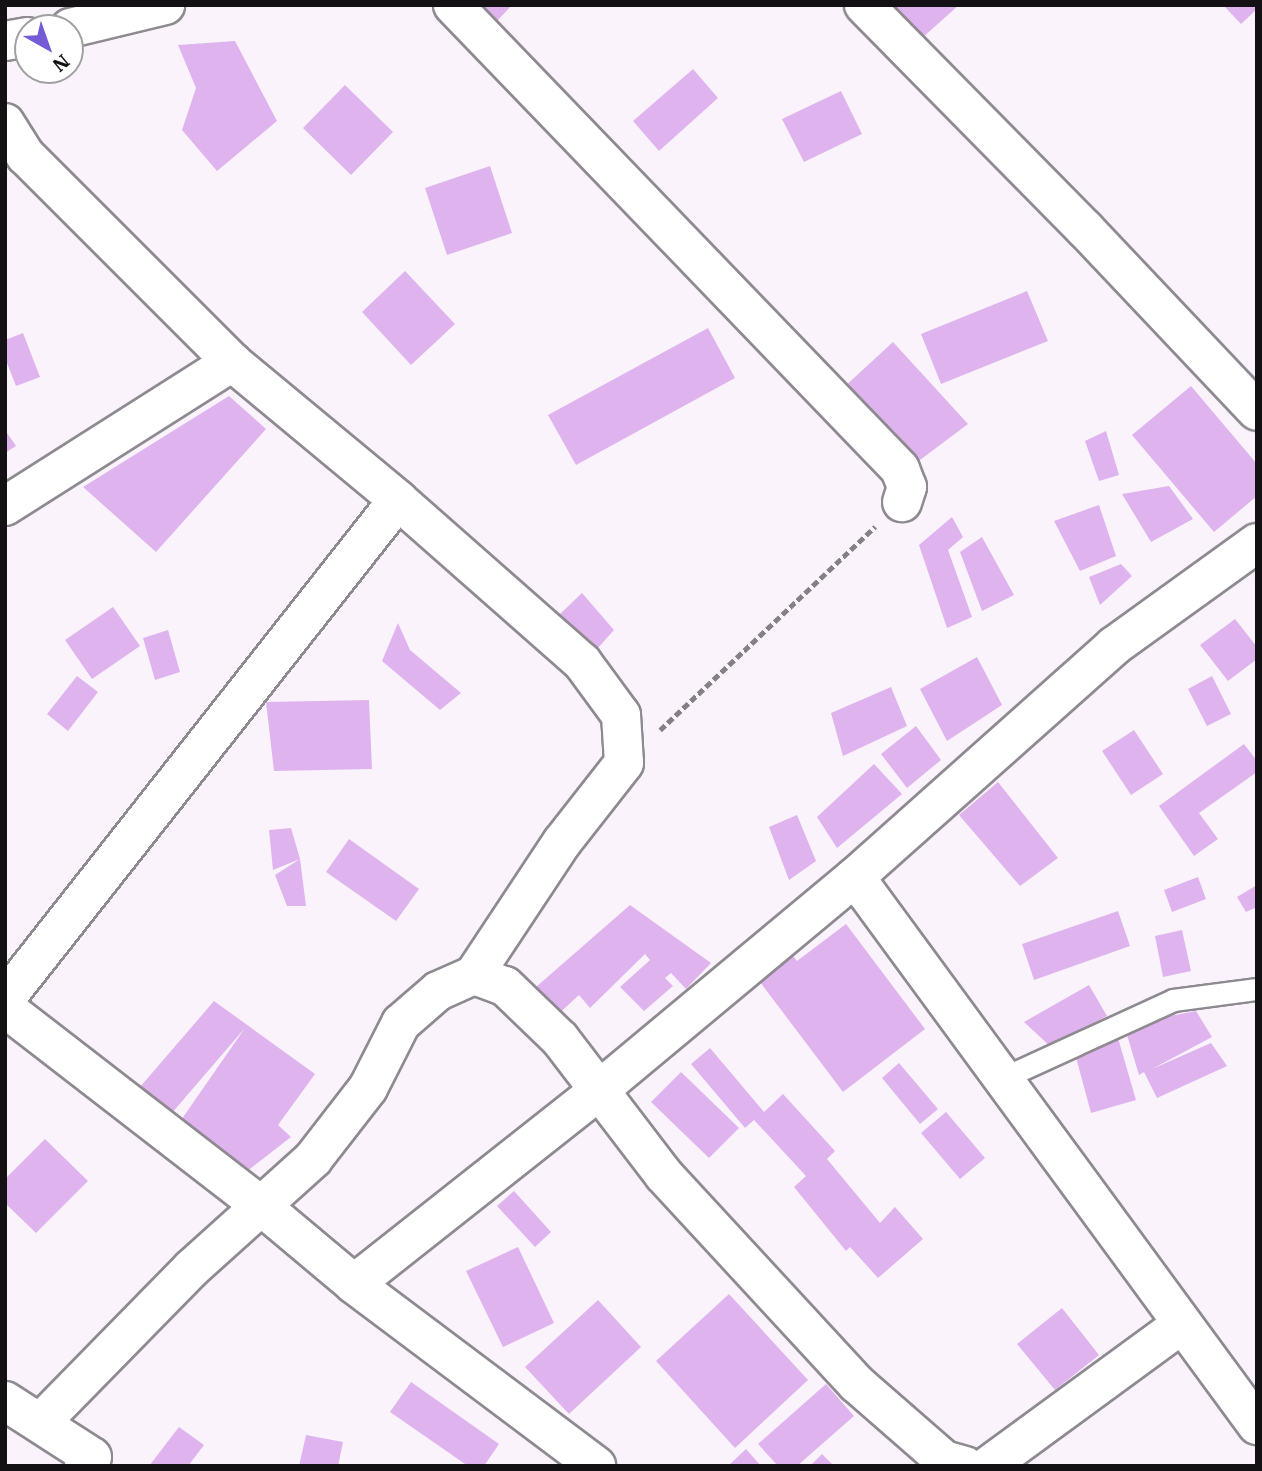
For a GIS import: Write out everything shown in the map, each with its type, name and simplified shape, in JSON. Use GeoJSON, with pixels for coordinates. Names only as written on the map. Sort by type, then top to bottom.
{"type":"FeatureCollection","features":[{"type":"Feature","properties":{"kind":"street"},"geometry":{"type":"LineString","coordinates":[[84,25],[165,5]]}},
{"type":"Feature","properties":{"kind":"street"},"geometry":{"type":"LineString","coordinates":[[453,5],[900,469],[907,487],[902,502]]}},
{"type":"Feature","properties":{"kind":"street"},"geometry":{"type":"LineString","coordinates":[[864,5],[1086,229],[1257,411]]}},
{"type":"Feature","properties":{"kind":"street"},"geometry":{"type":"LineString","coordinates":[[5,123],[26,156],[232,362],[398,500],[582,662],[621,715],[624,763],[562,842],[474,975],[438,990],[401,1023],[360,1098],[313,1159],[260,1205],[41,1422]]}},
{"type":"Feature","properties":{"kind":"street"},"geometry":{"type":"LineString","coordinates":[[5,506],[232,362]]}},
{"type":"Feature","properties":{"kind":"street"},"geometry":{"type":"LineString","coordinates":[[5,999],[398,500]]}},
{"type":"Feature","properties":{"kind":"street"},"geometry":{"type":"LineString","coordinates":[[354,1284],[598,1091],[855,877],[1114,646],[1257,543]]}},
{"type":"Feature","properties":{"kind":"street"},"geometry":{"type":"LineString","coordinates":[[855,877],[1257,1425]]}},
{"type":"Feature","properties":{"kind":"street"},"geometry":{"type":"LineString","coordinates":[[474,975],[505,986],[560,1039],[664,1175],[857,1384],[944,1460],[965,1466]]}},
{"type":"Feature","properties":{"kind":"street"},"geometry":{"type":"LineString","coordinates":[[5,1008],[260,1205],[354,1284],[596,1466]]}},
{"type":"Feature","properties":{"kind":"street"},"geometry":{"type":"LineString","coordinates":[[988,1466],[1182,1324]]}},
{"type":"Feature","properties":{"kind":"street"},"geometry":{"type":"LineString","coordinates":[[5,1401],[41,1422],[94,1463]]}},
{"type":"Feature","properties":{"kind":"lane"},"geometry":{"type":"LineString","coordinates":[[1003,1078],[1173,1000],[1257,989]]}},
{"type":"Feature","properties":{"kind":"path"},"geometry":{"type":"LineString","coordinates":[[624,763],[902,502]]}},
{"type":"Feature","properties":{"kind":"building"},"geometry":{"type":"Polygon","coordinates":[[[479,5],[512,5],[496,22],[479,5]]]}},
{"type":"Feature","properties":{"kind":"building"},"geometry":{"type":"Polygon","coordinates":[[[877,5],[959,5],[913,46],[877,5]]]}},
{"type":"Feature","properties":{"kind":"building"},"geometry":{"type":"Polygon","coordinates":[[[1223,5],[1257,5],[1257,9],[1241,24],[1223,5]]]}},
{"type":"Feature","properties":{"kind":"building"},"geometry":{"type":"Polygon","coordinates":[[[235,41],[277,121],[217,171],[182,130],[196,88],[178,45],[235,41]]]}},
{"type":"Feature","properties":{"kind":"building"},"geometry":{"type":"Polygon","coordinates":[[[693,69],[718,98],[659,151],[633,121],[693,69]]]}},
{"type":"Feature","properties":{"kind":"building"},"geometry":{"type":"Polygon","coordinates":[[[345,85],[393,132],[351,175],[303,128],[345,85]]]}},
{"type":"Feature","properties":{"kind":"building"},"geometry":{"type":"Polygon","coordinates":[[[841,91],[862,134],[804,162],[782,119],[841,91]]]}},
{"type":"Feature","properties":{"kind":"building"},"geometry":{"type":"Polygon","coordinates":[[[490,166],[512,233],[447,255],[425,188],[490,166]]]}},
{"type":"Feature","properties":{"kind":"building"},"geometry":{"type":"Polygon","coordinates":[[[405,271],[455,324],[411,365],[362,312],[405,271]]]}},
{"type":"Feature","properties":{"kind":"building"},"geometry":{"type":"Polygon","coordinates":[[[1027,291],[1048,341],[941,384],[921,334],[1027,291]]]}},
{"type":"Feature","properties":{"kind":"building"},"geometry":{"type":"Polygon","coordinates":[[[708,328],[735,378],[576,465],[548,415],[708,328]]]}},
{"type":"Feature","properties":{"kind":"building"},"geometry":{"type":"Polygon","coordinates":[[[23,333],[40,377],[16,386],[5,358],[5,340],[23,333]]]}},
{"type":"Feature","properties":{"kind":"building"},"geometry":{"type":"Polygon","coordinates":[[[893,342],[968,424],[912,466],[843,388],[893,342]]]}},
{"type":"Feature","properties":{"kind":"building"},"geometry":{"type":"Polygon","coordinates":[[[1191,386],[1257,464],[1257,496],[1214,532],[1132,435],[1191,386]]]}},
{"type":"Feature","properties":{"kind":"building"},"geometry":{"type":"Polygon","coordinates":[[[229,396],[266,429],[156,552],[83,487],[229,396]]]}},
{"type":"Feature","properties":{"kind":"building"},"geometry":{"type":"Polygon","coordinates":[[[5,430],[16,446],[5,453],[5,430]]]}},
{"type":"Feature","properties":{"kind":"building"},"geometry":{"type":"Polygon","coordinates":[[[1106,431],[1119,475],[1099,481],[1085,441],[1106,431]]]}},
{"type":"Feature","properties":{"kind":"building"},"geometry":{"type":"Polygon","coordinates":[[[1169,486],[1193,519],[1151,542],[1122,494],[1169,486]]]}},
{"type":"Feature","properties":{"kind":"building"},"geometry":{"type":"Polygon","coordinates":[[[1099,505],[1116,556],[1080,571],[1054,521],[1099,505]]]}},
{"type":"Feature","properties":{"kind":"building"},"geometry":{"type":"Polygon","coordinates":[[[952,517],[963,537],[948,550],[972,617],[947,628],[919,545],[952,517]]]}},
{"type":"Feature","properties":{"kind":"building"},"geometry":{"type":"Polygon","coordinates":[[[982,537],[1014,595],[982,611],[960,552],[982,537]]]}},
{"type":"Feature","properties":{"kind":"building"},"geometry":{"type":"Polygon","coordinates":[[[1121,564],[1132,576],[1100,605],[1089,577],[1121,564]]]}},
{"type":"Feature","properties":{"kind":"building"},"geometry":{"type":"Polygon","coordinates":[[[582,593],[614,630],[597,649],[560,614],[582,593]]]}},
{"type":"Feature","properties":{"kind":"building"},"geometry":{"type":"Polygon","coordinates":[[[113,607],[140,646],[92,679],[65,640],[113,607]]]}},
{"type":"Feature","properties":{"kind":"building"},"geometry":{"type":"Polygon","coordinates":[[[1235,619],[1257,647],[1257,659],[1228,681],[1200,645],[1235,619]]]}},
{"type":"Feature","properties":{"kind":"building"},"geometry":{"type":"Polygon","coordinates":[[[398,623],[410,650],[461,693],[440,710],[382,661],[398,623]]]}},
{"type":"Feature","properties":{"kind":"building"},"geometry":{"type":"Polygon","coordinates":[[[168,630],[180,672],[155,680],[143,638],[168,630]]]}},
{"type":"Feature","properties":{"kind":"building"},"geometry":{"type":"Polygon","coordinates":[[[977,657],[1002,705],[947,741],[920,689],[977,657]]]}},
{"type":"Feature","properties":{"kind":"building"},"geometry":{"type":"Polygon","coordinates":[[[77,676],[98,692],[68,731],[47,714],[77,676]]]}},
{"type":"Feature","properties":{"kind":"building"},"geometry":{"type":"Polygon","coordinates":[[[1212,676],[1231,714],[1207,726],[1188,689],[1212,676]]]}},
{"type":"Feature","properties":{"kind":"building"},"geometry":{"type":"Polygon","coordinates":[[[891,687],[907,726],[843,756],[831,713],[891,687]]]}},
{"type":"Feature","properties":{"kind":"building"},"geometry":{"type":"Polygon","coordinates":[[[369,700],[372,769],[274,771],[266,702],[369,700]]]}},
{"type":"Feature","properties":{"kind":"building"},"geometry":{"type":"Polygon","coordinates":[[[916,726],[941,760],[907,788],[881,754],[916,726]]]}},
{"type":"Feature","properties":{"kind":"building"},"geometry":{"type":"Polygon","coordinates":[[[1134,730],[1163,774],[1131,795],[1102,751],[1134,730]]]}},
{"type":"Feature","properties":{"kind":"building"},"geometry":{"type":"Polygon","coordinates":[[[1244,744],[1257,761],[1257,772],[1199,813],[1218,839],[1194,856],[1159,806],[1244,744]]]}},
{"type":"Feature","properties":{"kind":"building"},"geometry":{"type":"Polygon","coordinates":[[[874,764],[902,794],[837,848],[817,817],[874,764]]]}},
{"type":"Feature","properties":{"kind":"building"},"geometry":{"type":"Polygon","coordinates":[[[998,782],[1058,858],[1020,886],[959,815],[998,782]]]}},
{"type":"Feature","properties":{"kind":"building"},"geometry":{"type":"Polygon","coordinates":[[[797,815],[816,861],[789,880],[769,827],[797,815]]]}},
{"type":"Feature","properties":{"kind":"building"},"geometry":{"type":"Polygon","coordinates":[[[291,828],[300,859],[273,870],[269,830],[291,828]]]}},
{"type":"Feature","properties":{"kind":"building"},"geometry":{"type":"Polygon","coordinates":[[[349,839],[419,889],[396,921],[326,872],[349,839]]]}},
{"type":"Feature","properties":{"kind":"building"},"geometry":{"type":"Polygon","coordinates":[[[300,859],[306,906],[287,906],[275,875],[300,859]]]}},
{"type":"Feature","properties":{"kind":"building"},"geometry":{"type":"Polygon","coordinates":[[[1198,877],[1206,899],[1172,912],[1164,890],[1198,877]]]}},
{"type":"Feature","properties":{"kind":"building"},"geometry":{"type":"Polygon","coordinates":[[[1257,885],[1257,907],[1246,912],[1237,897],[1257,885]]]}},
{"type":"Feature","properties":{"kind":"building"},"geometry":{"type":"Polygon","coordinates":[[[630,905],[711,963],[686,989],[671,973],[665,978],[673,986],[644,1011],[620,987],[650,960],[645,954],[590,1008],[579,995],[553,1019],[528,994],[630,905]]]}},
{"type":"Feature","properties":{"kind":"building"},"geometry":{"type":"Polygon","coordinates":[[[1118,911],[1130,946],[1034,980],[1022,944],[1118,911]]]}},
{"type":"Feature","properties":{"kind":"building"},"geometry":{"type":"Polygon","coordinates":[[[846,924],[925,1029],[843,1092],[757,978],[791,953],[797,961],[846,924]]]}},
{"type":"Feature","properties":{"kind":"building"},"geometry":{"type":"Polygon","coordinates":[[[1182,930],[1191,971],[1163,977],[1155,936],[1182,930]]]}},
{"type":"Feature","properties":{"kind":"building"},"geometry":{"type":"Polygon","coordinates":[[[1089,985],[1107,1016],[1052,1048],[1024,1022],[1089,985]]]}},
{"type":"Feature","properties":{"kind":"building"},"geometry":{"type":"Polygon","coordinates":[[[214,1001],[315,1074],[278,1125],[291,1137],[246,1172],[179,1123],[245,1028],[171,1114],[140,1087],[214,1001]]]}},
{"type":"Feature","properties":{"kind":"building"},"geometry":{"type":"Polygon","coordinates":[[[1196,1011],[1212,1037],[1152,1069],[1211,1043],[1227,1066],[1157,1098],[1144,1072],[1139,1075],[1124,1025],[1196,1011]]]}},
{"type":"Feature","properties":{"kind":"building"},"geometry":{"type":"Polygon","coordinates":[[[1118,1038],[1136,1100],[1091,1113],[1074,1050],[1118,1038]]]}},
{"type":"Feature","properties":{"kind":"building"},"geometry":{"type":"Polygon","coordinates":[[[710,1048],[764,1112],[783,1094],[835,1151],[827,1159],[880,1223],[895,1207],[923,1239],[878,1278],[850,1247],[846,1251],[794,1187],[806,1176],[754,1120],[745,1128],[691,1064],[710,1048]]]}},
{"type":"Feature","properties":{"kind":"building"},"geometry":{"type":"Polygon","coordinates":[[[899,1063],[938,1109],[920,1124],[882,1078],[899,1063]]]}},
{"type":"Feature","properties":{"kind":"building"},"geometry":{"type":"Polygon","coordinates":[[[681,1072],[739,1128],[709,1158],[651,1102],[681,1072]]]}},
{"type":"Feature","properties":{"kind":"building"},"geometry":{"type":"Polygon","coordinates":[[[946,1112],[985,1158],[960,1179],[921,1133],[946,1112]]]}},
{"type":"Feature","properties":{"kind":"building"},"geometry":{"type":"Polygon","coordinates":[[[45,1139],[88,1181],[36,1233],[5,1203],[5,1179],[45,1139]]]}},
{"type":"Feature","properties":{"kind":"building"},"geometry":{"type":"Polygon","coordinates":[[[514,1191],[551,1232],[535,1247],[497,1206],[514,1191]]]}},
{"type":"Feature","properties":{"kind":"building"},"geometry":{"type":"Polygon","coordinates":[[[518,1247],[554,1323],[503,1347],[466,1271],[518,1247]]]}},
{"type":"Feature","properties":{"kind":"building"},"geometry":{"type":"Polygon","coordinates":[[[729,1294],[808,1380],[735,1448],[656,1361],[729,1294]]]}},
{"type":"Feature","properties":{"kind":"building"},"geometry":{"type":"Polygon","coordinates":[[[598,1300],[641,1347],[569,1414],[525,1367],[598,1300]]]}},
{"type":"Feature","properties":{"kind":"building"},"geometry":{"type":"Polygon","coordinates":[[[1062,1308],[1099,1355],[1055,1390],[1017,1344],[1062,1308]]]}},
{"type":"Feature","properties":{"kind":"building"},"geometry":{"type":"Polygon","coordinates":[[[411,1382],[499,1444],[484,1466],[468,1466],[390,1412],[411,1382]]]}},
{"type":"Feature","properties":{"kind":"building"},"geometry":{"type":"Polygon","coordinates":[[[826,1384],[854,1416],[797,1466],[778,1466],[758,1444],[826,1384]]]}},
{"type":"Feature","properties":{"kind":"building"},"geometry":{"type":"Polygon","coordinates":[[[179,1427],[204,1445],[188,1466],[149,1466],[179,1427]]]}},
{"type":"Feature","properties":{"kind":"building"},"geometry":{"type":"Polygon","coordinates":[[[306,1435],[343,1442],[338,1466],[299,1466],[306,1435]]]}},
{"type":"Feature","properties":{"kind":"building"},"geometry":{"type":"Polygon","coordinates":[[[746,1449],[761,1466],[728,1466],[746,1449]]]}},
{"type":"Feature","properties":{"kind":"building"},"geometry":{"type":"Polygon","coordinates":[[[822,1454],[834,1466],[810,1466],[822,1454]]]}}]}
